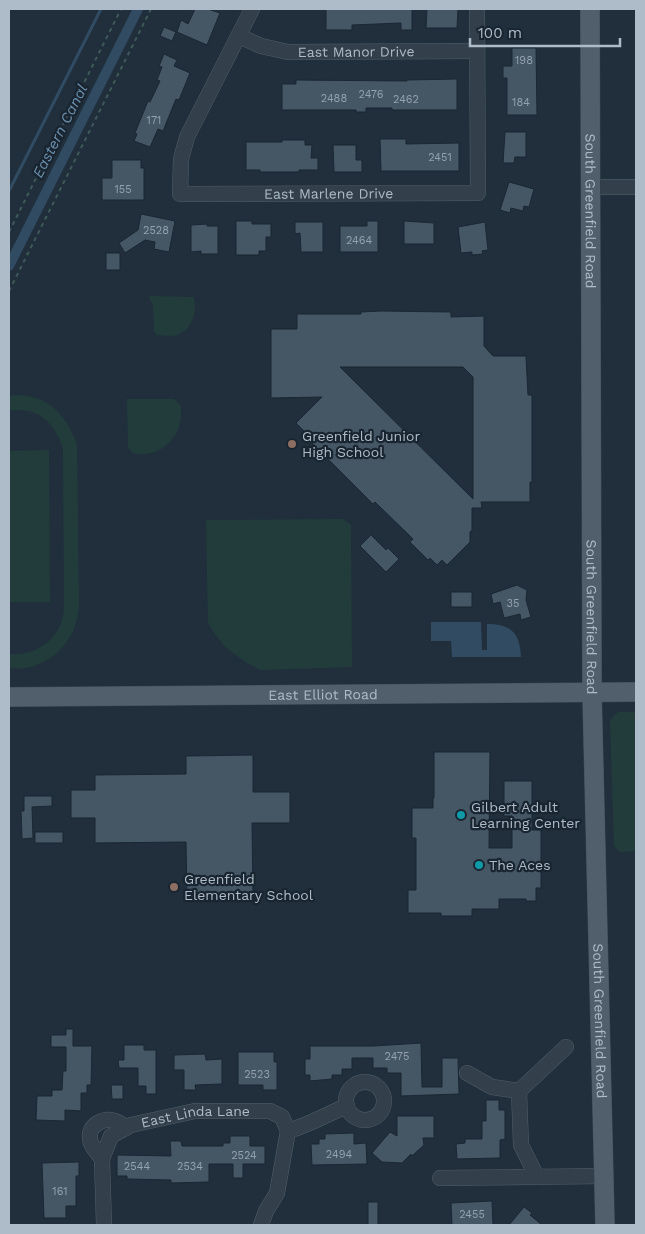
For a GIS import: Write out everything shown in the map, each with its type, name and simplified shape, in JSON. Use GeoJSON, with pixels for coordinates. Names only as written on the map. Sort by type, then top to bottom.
{"type":"FeatureCollection","features":[{"type":"Feature","properties":{"kind":"main road","name":"South Greenfield Road"},"geometry":{"type":"LineString","coordinates":[[590,9],[592,693],[605,1225]]}},
{"type":"Feature","properties":{"kind":"main road","name":"East Elliot Road"},"geometry":{"type":"LineString","coordinates":[[9,697],[636,692]]}},
{"type":"Feature","properties":{"kind":"street"},"geometry":{"type":"LineString","coordinates":[[239,36],[252,9]]}},
{"type":"Feature","properties":{"kind":"street"},"geometry":{"type":"LineString","coordinates":[[477,9],[477,51]]}},
{"type":"Feature","properties":{"kind":"street","name":"East Manor Drive"},"geometry":{"type":"LineString","coordinates":[[239,36],[260,46],[288,52],[477,51]]}},
{"type":"Feature","properties":{"kind":"street","name":"East Marlene Drive"},"geometry":{"type":"LineString","coordinates":[[239,36],[187,137],[181,158],[180,194],[478,193],[477,51]]}},
{"type":"Feature","properties":{"kind":"street"},"geometry":{"type":"LineString","coordinates":[[590,187],[636,187]]}},
{"type":"Feature","properties":{"kind":"street"},"geometry":{"type":"LineString","coordinates":[[537,1177],[521,1145],[520,1090],[566,1047]]}},
{"type":"Feature","properties":{"kind":"street"},"geometry":{"type":"LineString","coordinates":[[467,1073],[492,1087],[520,1090]]}},
{"type":"Feature","properties":{"kind":"street"},"geometry":{"type":"LineString","coordinates":[[261,1225],[266,1211],[278,1193],[285,1124],[306,1126],[324,1115],[347,1106]]}},
{"type":"Feature","properties":{"kind":"street","name":"East Linda Lane"},"geometry":{"type":"LineString","coordinates":[[102,1159],[110,1136],[131,1125],[195,1111],[270,1111],[285,1124]]}},
{"type":"Feature","properties":{"kind":"street"},"geometry":{"type":"LineString","coordinates":[[104,1225],[102,1159],[91,1143],[89,1136],[92,1128],[98,1122],[106,1119],[117,1121],[126,1128]]}},
{"type":"Feature","properties":{"kind":"street"},"geometry":{"type":"LineString","coordinates":[[440,1178],[604,1176]]}},
{"type":"Feature","properties":{"kind":"path"},"geometry":{"type":"LineString","coordinates":[[9,232],[121,9]]}},
{"type":"Feature","properties":{"kind":"path"},"geometry":{"type":"LineString","coordinates":[[9,291],[151,9]]}},
{"type":"Feature","properties":{"kind":"green space"},"geometry":{"type":"Polygon","coordinates":[[[149,296],[193,297],[195,313],[187,329],[177,335],[157,335],[154,332],[153,305],[149,296]]]}},
{"type":"Feature","properties":{"kind":"green space"},"geometry":{"type":"Polygon","coordinates":[[[18,395],[39,399],[55,409],[68,424],[77,444],[79,606],[72,632],[66,643],[57,653],[35,666],[9,668],[9,654],[30,652],[39,648],[54,635],[63,617],[64,606],[63,448],[55,431],[43,418],[28,411],[9,411],[9,396],[18,395]]]}},
{"type":"Feature","properties":{"kind":"green space"},"geometry":{"type":"Polygon","coordinates":[[[127,399],[174,399],[181,406],[178,430],[163,448],[154,452],[139,454],[134,453],[128,447],[127,399]]]}},
{"type":"Feature","properties":{"kind":"green space"},"geometry":{"type":"Polygon","coordinates":[[[49,450],[50,602],[9,602],[9,451],[49,450]]]}},
{"type":"Feature","properties":{"kind":"green space"},"geometry":{"type":"Polygon","coordinates":[[[343,519],[351,525],[352,667],[261,670],[247,663],[225,647],[208,622],[206,520],[343,519]]]}},
{"type":"Feature","properties":{"kind":"green space"},"geometry":{"type":"Polygon","coordinates":[[[618,712],[636,712],[636,851],[620,852],[614,846],[610,720],[618,712]]]}},
{"type":"Feature","properties":{"kind":"water"},"geometry":{"type":"Polygon","coordinates":[[[431,622],[481,622],[482,650],[487,650],[487,624],[508,628],[519,642],[521,657],[452,657],[451,641],[431,641],[431,622]]]}},
{"type":"Feature","properties":{"kind":"building"},"geometry":{"type":"Polygon","coordinates":[[[195,9],[208,9],[220,13],[207,45],[177,32],[181,20],[188,24],[195,9]]]}},
{"type":"Feature","properties":{"kind":"building"},"geometry":{"type":"Polygon","coordinates":[[[326,9],[412,9],[412,30],[401,30],[401,23],[352,25],[352,30],[326,30],[326,9]]]}},
{"type":"Feature","properties":{"kind":"building"},"geometry":{"type":"Polygon","coordinates":[[[427,9],[458,9],[457,28],[426,28],[427,9]]]}},
{"type":"Feature","properties":{"kind":"building"},"geometry":{"type":"Polygon","coordinates":[[[164,27],[176,32],[172,41],[160,36],[164,27]]]}},
{"type":"Feature","properties":{"kind":"building"},"geometry":{"type":"Polygon","coordinates":[[[512,48],[536,48],[537,115],[507,115],[507,78],[503,78],[503,66],[512,66],[512,48]]]}},
{"type":"Feature","properties":{"kind":"building"},"geometry":{"type":"Polygon","coordinates":[[[164,54],[177,60],[174,66],[190,73],[179,100],[176,99],[163,131],[158,129],[150,147],[134,141],[137,134],[135,133],[148,101],[150,102],[160,81],[157,80],[162,67],[159,66],[164,54]]]}},
{"type":"Feature","properties":{"kind":"building"},"geometry":{"type":"Polygon","coordinates":[[[457,79],[457,110],[366,108],[366,112],[356,112],[356,110],[282,110],[282,84],[296,84],[296,80],[407,81],[457,79]]]}},
{"type":"Feature","properties":{"kind":"building"},"geometry":{"type":"Polygon","coordinates":[[[505,132],[526,132],[526,157],[515,157],[514,163],[503,163],[505,132]]]}},
{"type":"Feature","properties":{"kind":"building"},"geometry":{"type":"Polygon","coordinates":[[[380,139],[406,139],[406,144],[459,143],[459,171],[381,171],[380,139]]]}},
{"type":"Feature","properties":{"kind":"building"},"geometry":{"type":"Polygon","coordinates":[[[282,140],[305,140],[305,145],[312,145],[311,158],[318,158],[318,170],[260,172],[260,170],[246,170],[246,142],[282,142],[282,140]]]}},
{"type":"Feature","properties":{"kind":"building"},"geometry":{"type":"Polygon","coordinates":[[[333,145],[356,145],[356,160],[362,160],[362,172],[334,172],[333,145]]]}},
{"type":"Feature","properties":{"kind":"building"},"geometry":{"type":"Polygon","coordinates":[[[112,160],[141,160],[141,168],[144,168],[144,200],[102,200],[102,178],[112,178],[112,160]]]}},
{"type":"Feature","properties":{"kind":"building"},"geometry":{"type":"Polygon","coordinates":[[[509,182],[534,189],[529,207],[524,206],[523,211],[511,208],[510,213],[500,210],[509,182]]]}},
{"type":"Feature","properties":{"kind":"building"},"geometry":{"type":"Polygon","coordinates":[[[141,214],[175,221],[169,252],[154,249],[155,242],[145,240],[125,253],[119,243],[138,230],[141,214]]]}},
{"type":"Feature","properties":{"kind":"building"},"geometry":{"type":"Polygon","coordinates":[[[236,221],[252,221],[252,224],[271,224],[271,237],[266,237],[266,251],[259,251],[259,255],[236,255],[236,221]]]}},
{"type":"Feature","properties":{"kind":"building"},"geometry":{"type":"Polygon","coordinates":[[[367,221],[378,221],[378,252],[340,252],[340,226],[367,226],[367,221]]]}},
{"type":"Feature","properties":{"kind":"building"},"geometry":{"type":"Polygon","coordinates":[[[404,221],[434,223],[434,244],[404,244],[404,221]]]}},
{"type":"Feature","properties":{"kind":"building"},"geometry":{"type":"Polygon","coordinates":[[[295,222],[323,222],[323,252],[301,252],[300,233],[295,234],[295,222]]]}},
{"type":"Feature","properties":{"kind":"building"},"geometry":{"type":"Polygon","coordinates":[[[485,222],[488,250],[482,251],[483,254],[461,253],[458,227],[485,222]]]}},
{"type":"Feature","properties":{"kind":"building"},"geometry":{"type":"Polygon","coordinates":[[[207,224],[207,226],[218,226],[218,254],[201,254],[201,251],[191,252],[191,225],[207,224]]]}},
{"type":"Feature","properties":{"kind":"building"},"geometry":{"type":"Polygon","coordinates":[[[106,253],[120,253],[120,270],[106,270],[106,253]]]}},
{"type":"Feature","properties":{"kind":"building"},"geometry":{"type":"Polygon","coordinates":[[[361,312],[451,312],[451,317],[484,316],[484,346],[493,356],[526,356],[528,395],[532,395],[532,482],[530,482],[530,502],[481,502],[482,508],[472,508],[470,542],[447,565],[442,560],[437,565],[430,558],[428,560],[410,542],[413,539],[375,502],[373,504],[307,438],[309,436],[296,423],[322,397],[271,398],[271,329],[297,329],[297,314],[361,314],[361,312]],[[340,367],[473,499],[473,377],[463,367],[340,367]]]}},
{"type":"Feature","properties":{"kind":"building"},"geometry":{"type":"Polygon","coordinates":[[[371,535],[386,550],[388,548],[399,559],[386,572],[360,546],[371,535]]]}},
{"type":"Feature","properties":{"kind":"building"},"geometry":{"type":"Polygon","coordinates":[[[517,585],[527,590],[526,600],[531,617],[521,620],[520,614],[504,618],[500,602],[493,604],[491,594],[517,585]]]}},
{"type":"Feature","properties":{"kind":"building"},"geometry":{"type":"Polygon","coordinates":[[[451,592],[472,592],[472,607],[451,607],[451,592]]]}},
{"type":"Feature","properties":{"kind":"building"},"geometry":{"type":"Polygon","coordinates":[[[434,752],[490,752],[489,848],[512,848],[512,816],[504,816],[504,781],[532,781],[532,830],[541,830],[541,888],[536,888],[536,901],[499,899],[499,909],[472,909],[472,916],[441,916],[441,913],[408,913],[408,890],[416,890],[416,838],[412,838],[412,808],[433,808],[434,752]]]}},
{"type":"Feature","properties":{"kind":"building"},"geometry":{"type":"Polygon","coordinates":[[[253,755],[253,792],[290,792],[290,823],[252,823],[253,896],[187,897],[186,842],[95,843],[95,818],[71,818],[71,790],[95,790],[95,775],[186,774],[186,756],[253,755]]]}},
{"type":"Feature","properties":{"kind":"building"},"geometry":{"type":"Polygon","coordinates":[[[24,796],[52,796],[52,806],[32,807],[33,838],[22,839],[21,811],[24,811],[24,796]]]}},
{"type":"Feature","properties":{"kind":"building"},"geometry":{"type":"Polygon","coordinates":[[[35,832],[63,832],[63,843],[35,843],[35,832]]]}},
{"type":"Feature","properties":{"kind":"building"},"geometry":{"type":"Polygon","coordinates":[[[66,1029],[73,1029],[73,1046],[92,1046],[91,1085],[87,1085],[87,1093],[81,1093],[81,1111],[65,1110],[65,1121],[36,1120],[37,1096],[52,1096],[52,1090],[62,1090],[63,1071],[66,1071],[66,1047],[51,1047],[51,1035],[66,1035],[66,1029]]]}},
{"type":"Feature","properties":{"kind":"building"},"geometry":{"type":"Polygon","coordinates":[[[421,1043],[422,1087],[442,1087],[442,1058],[458,1058],[459,1094],[401,1096],[401,1073],[387,1073],[387,1068],[373,1068],[373,1058],[352,1058],[352,1069],[342,1069],[342,1075],[332,1075],[332,1079],[310,1081],[310,1075],[305,1075],[305,1059],[310,1059],[310,1046],[373,1046],[421,1043]]]}},
{"type":"Feature","properties":{"kind":"building"},"geometry":{"type":"Polygon","coordinates":[[[124,1045],[144,1045],[144,1050],[156,1050],[156,1094],[146,1094],[146,1086],[138,1086],[138,1068],[119,1068],[118,1060],[124,1060],[124,1045]]]}},
{"type":"Feature","properties":{"kind":"building"},"geometry":{"type":"Polygon","coordinates":[[[238,1052],[274,1052],[274,1062],[277,1062],[277,1090],[263,1090],[263,1085],[238,1085],[238,1052]]]}},
{"type":"Feature","properties":{"kind":"building"},"geometry":{"type":"Polygon","coordinates":[[[205,1054],[206,1060],[222,1059],[222,1084],[195,1085],[196,1090],[184,1090],[184,1070],[174,1070],[174,1055],[205,1054]]]}},
{"type":"Feature","properties":{"kind":"building"},"geometry":{"type":"Polygon","coordinates":[[[111,1085],[123,1085],[123,1099],[112,1099],[111,1085]]]}},
{"type":"Feature","properties":{"kind":"building"},"geometry":{"type":"Polygon","coordinates":[[[486,1100],[499,1100],[499,1110],[505,1110],[505,1139],[500,1140],[500,1158],[457,1159],[456,1144],[465,1143],[465,1139],[482,1139],[482,1121],[486,1121],[486,1100]]]}},
{"type":"Feature","properties":{"kind":"building"},"geometry":{"type":"Polygon","coordinates":[[[397,1116],[434,1116],[434,1138],[423,1138],[424,1145],[402,1163],[382,1162],[372,1153],[390,1132],[397,1136],[397,1116]]]}},
{"type":"Feature","properties":{"kind":"building"},"geometry":{"type":"Polygon","coordinates":[[[354,1133],[354,1144],[366,1143],[367,1164],[312,1165],[311,1144],[319,1144],[319,1139],[325,1139],[325,1134],[354,1133]]]}},
{"type":"Feature","properties":{"kind":"building"},"geometry":{"type":"Polygon","coordinates":[[[230,1136],[250,1136],[250,1146],[265,1146],[265,1164],[243,1164],[243,1178],[233,1178],[233,1164],[209,1164],[209,1182],[171,1183],[171,1180],[127,1179],[127,1176],[117,1176],[117,1155],[171,1156],[170,1141],[181,1141],[182,1146],[223,1146],[223,1143],[230,1143],[230,1136]]]}},
{"type":"Feature","properties":{"kind":"building"},"geometry":{"type":"Polygon","coordinates":[[[79,1162],[79,1176],[76,1176],[76,1206],[66,1206],[66,1218],[44,1218],[42,1163],[79,1162]]]}},
{"type":"Feature","properties":{"kind":"building"},"geometry":{"type":"Polygon","coordinates":[[[492,1201],[493,1225],[452,1225],[451,1203],[492,1201]]]}},
{"type":"Feature","properties":{"kind":"building"},"geometry":{"type":"Polygon","coordinates":[[[368,1202],[378,1202],[378,1225],[368,1225],[368,1202]]]}},
{"type":"Feature","properties":{"kind":"building"},"geometry":{"type":"Polygon","coordinates":[[[524,1207],[532,1213],[530,1215],[542,1225],[509,1225],[524,1207]]]}},
{"type":"Feature","properties":{"kind":"waterway"},"geometry":{"type":"LineString","coordinates":[[9,191],[101,9]]}},
{"type":"Feature","properties":{"kind":"waterway","name":"Eastern Canal"},"geometry":{"type":"LineString","coordinates":[[9,266],[138,9]]}},
{"type":"Feature","properties":{"kind":"place","name":"Greenfield Junior High School"},"geometry":{"type":"Point","coordinates":[292,444]}},
{"type":"Feature","properties":{"kind":"place","name":"Gilbert Adult Learning Center"},"geometry":{"type":"Point","coordinates":[461,815]}},
{"type":"Feature","properties":{"kind":"place","name":"The Aces"},"geometry":{"type":"Point","coordinates":[479,865]}},
{"type":"Feature","properties":{"kind":"place","name":"Greenfield Elementary School"},"geometry":{"type":"Point","coordinates":[174,887]}}]}
